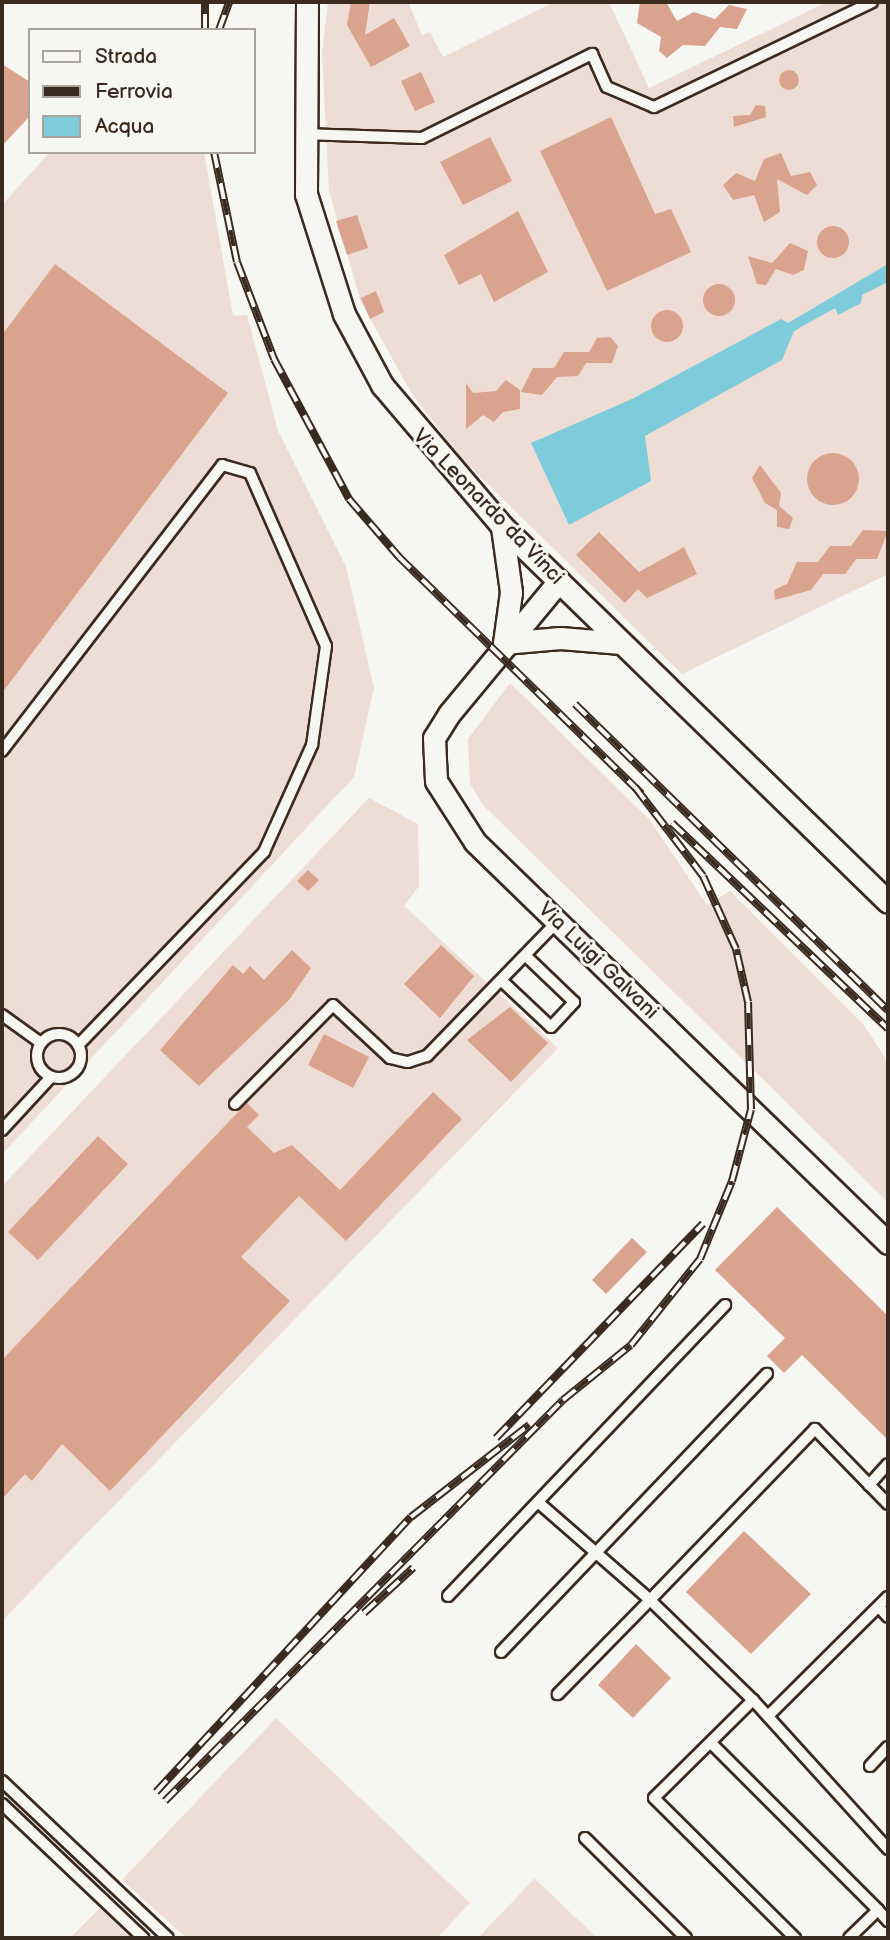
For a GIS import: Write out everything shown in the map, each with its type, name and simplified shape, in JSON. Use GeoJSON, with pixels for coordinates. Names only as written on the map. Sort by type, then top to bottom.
{"type":"FeatureCollection","features":[{"type":"Feature","properties":{"kind":"street","name":"Via Leonardo da Vinci"},"geometry":{"type":"LineString","coordinates":[[307,2],[302,134],[313,222],[356,339],[395,406],[501,525],[888,902]]}},
{"type":"Feature","properties":{"kind":"street"},"geometry":{"type":"LineString","coordinates":[[501,525],[512,592],[504,643],[560,638],[621,643]]}},
{"type":"Feature","properties":{"kind":"street"},"geometry":{"type":"LineString","coordinates":[[512,592],[559,581]]}},
{"type":"Feature","properties":{"kind":"street","name":"Via Luigi Galvani"},"geometry":{"type":"LineString","coordinates":[[559,581],[504,643],[434,738],[436,781],[475,842],[888,1243]]}},
{"type":"Feature","properties":{"kind":"lane"},"geometry":{"type":"LineString","coordinates":[[302,134],[422,138],[592,54],[607,87],[654,107],[872,2]]}},
{"type":"Feature","properties":{"kind":"lane"},"geometry":{"type":"LineString","coordinates":[[2,751],[222,465],[250,473],[326,646],[312,745],[264,852],[78,1045],[74,1072],[51,1077],[2,1130]]}},
{"type":"Feature","properties":{"kind":"lane"},"geometry":{"type":"LineString","coordinates":[[235,1104],[332,1005],[390,1058],[408,1062],[442,1045],[558,921]]}},
{"type":"Feature","properties":{"kind":"lane"},"geometry":{"type":"LineString","coordinates":[[502,981],[551,1027],[574,1002],[526,956]]}},
{"type":"Feature","properties":{"kind":"lane"},"geometry":{"type":"LineString","coordinates":[[2,1015],[41,1043]]}},
{"type":"Feature","properties":{"kind":"lane"},"geometry":{"type":"LineString","coordinates":[[41,1043],[59,1034],[78,1045]]}},
{"type":"Feature","properties":{"kind":"lane"},"geometry":{"type":"LineString","coordinates":[[41,1043],[38,1063],[51,1077]]}},
{"type":"Feature","properties":{"kind":"lane"},"geometry":{"type":"LineString","coordinates":[[448,1596],[725,1305]]}},
{"type":"Feature","properties":{"kind":"lane"},"geometry":{"type":"LineString","coordinates":[[501,1652],[767,1374]]}},
{"type":"Feature","properties":{"kind":"lane"},"geometry":{"type":"LineString","coordinates":[[558,1694],[815,1429],[888,1504]]}},
{"type":"Feature","properties":{"kind":"lane"},"geometry":{"type":"LineString","coordinates":[[869,1485],[888,1464]]}},
{"type":"Feature","properties":{"kind":"lane"},"geometry":{"type":"LineString","coordinates":[[539,1503],[650,1600],[753,1700],[888,1849]]}},
{"type":"Feature","properties":{"kind":"lane"},"geometry":{"type":"LineString","coordinates":[[768,1716],[888,1597]]}},
{"type":"Feature","properties":{"kind":"lane"},"geometry":{"type":"LineString","coordinates":[[878,1607],[888,1617]]}},
{"type":"Feature","properties":{"kind":"lane"},"geometry":{"type":"LineString","coordinates":[[753,1700],[654,1798],[795,1938]]}},
{"type":"Feature","properties":{"kind":"lane"},"geometry":{"type":"LineString","coordinates":[[711,1743],[888,1921]]}},
{"type":"Feature","properties":{"kind":"lane"},"geometry":{"type":"LineString","coordinates":[[870,1766],[888,1747]]}},
{"type":"Feature","properties":{"kind":"lane"},"geometry":{"type":"LineString","coordinates":[[2,1781],[168,1938]]}},
{"type":"Feature","properties":{"kind":"lane"},"geometry":{"type":"LineString","coordinates":[[2,1804],[143,1938]]}},
{"type":"Feature","properties":{"kind":"lane"},"geometry":{"type":"LineString","coordinates":[[584,1838],[686,1938]]}},
{"type":"Feature","properties":{"kind":"lane"},"geometry":{"type":"LineString","coordinates":[[849,1938],[878,1910]]}},
{"type":"Feature","properties":{"kind":"shaded area"},"geometry":{"type":"Polygon","coordinates":[[[328,2],[408,2],[422,35],[430,32],[443,57],[554,2],[609,2],[649,88],[827,2],[888,2],[888,574],[682,674],[463,460],[412,394],[361,302],[329,191],[322,53],[328,2]]]}},
{"type":"Feature","properties":{"kind":"shaded area"},"geometry":{"type":"Polygon","coordinates":[[[48,154],[204,154],[233,316],[247,315],[278,431],[346,567],[374,688],[354,777],[2,1154],[2,205],[48,154]]]}},
{"type":"Feature","properties":{"kind":"shaded area"},"geometry":{"type":"Polygon","coordinates":[[[510,683],[649,819],[707,905],[730,891],[863,1024],[888,1062],[888,1202],[483,805],[470,784],[468,739],[510,683]]]}},
{"type":"Feature","properties":{"kind":"shaded area"},"geometry":{"type":"Polygon","coordinates":[[[369,798],[418,824],[419,886],[404,906],[558,1048],[2,1621],[2,1186],[369,798]]]}},
{"type":"Feature","properties":{"kind":"shaded area"},"geometry":{"type":"Polygon","coordinates":[[[276,1718],[470,1903],[437,1938],[187,1938],[122,1880],[276,1718]]]}},
{"type":"Feature","properties":{"kind":"shaded area"},"geometry":{"type":"Polygon","coordinates":[[[535,1879],[597,1938],[478,1938],[535,1879]]]}},
{"type":"Feature","properties":{"kind":"shaded area"},"geometry":{"type":"Polygon","coordinates":[[[100,1908],[131,1938],[70,1938],[100,1908]]]}},
{"type":"Feature","properties":{"kind":"water"},"geometry":{"type":"Polygon","coordinates":[[[888,264],[888,282],[862,295],[861,303],[838,315],[835,308],[794,331],[782,360],[645,436],[651,481],[569,525],[531,443],[632,399],[781,319],[788,323],[888,264]]]}},
{"type":"Feature","properties":{"kind":"building"},"geometry":{"type":"Polygon","coordinates":[[[351,2],[370,2],[365,35],[394,18],[410,46],[371,67],[347,25],[351,2]]]}},
{"type":"Feature","properties":{"kind":"building"},"geometry":{"type":"Polygon","coordinates":[[[640,2],[666,2],[677,21],[694,12],[715,19],[729,5],[747,9],[737,29],[720,27],[705,46],[683,45],[667,58],[659,51],[661,37],[637,23],[640,2]]]}},
{"type":"Feature","properties":{"kind":"building"},"geometry":{"type":"Polygon","coordinates":[[[2,64],[28,81],[28,118],[2,146],[2,64]]]}},
{"type":"Feature","properties":{"kind":"building"},"geometry":{"type":"Polygon","coordinates":[[[789,70],[796,73],[799,80],[796,87],[789,90],[782,87],[779,80],[782,73],[789,70]]]}},
{"type":"Feature","properties":{"kind":"building"},"geometry":{"type":"Polygon","coordinates":[[[421,72],[435,102],[415,111],[401,81],[421,72]]]}},
{"type":"Feature","properties":{"kind":"building"},"geometry":{"type":"Polygon","coordinates":[[[756,105],[765,106],[766,117],[734,127],[733,116],[750,115],[756,105]]]}},
{"type":"Feature","properties":{"kind":"building"},"geometry":{"type":"Polygon","coordinates":[[[611,117],[655,214],[671,209],[691,252],[607,291],[540,151],[611,117]]]}},
{"type":"Feature","properties":{"kind":"building"},"geometry":{"type":"Polygon","coordinates":[[[490,137],[512,181],[463,205],[440,162],[490,137]]]}},
{"type":"Feature","properties":{"kind":"building"},"geometry":{"type":"Polygon","coordinates":[[[781,153],[791,176],[810,172],[817,185],[807,195],[777,179],[780,212],[764,222],[754,195],[733,200],[723,185],[736,173],[755,181],[764,159],[781,153]]]}},
{"type":"Feature","properties":{"kind":"building"},"geometry":{"type":"Polygon","coordinates":[[[518,211],[548,272],[494,302],[481,274],[459,285],[444,255],[518,211]]]}},
{"type":"Feature","properties":{"kind":"building"},"geometry":{"type":"Polygon","coordinates":[[[357,215],[368,248],[347,255],[336,221],[357,215]]]}},
{"type":"Feature","properties":{"kind":"building"},"geometry":{"type":"Polygon","coordinates":[[[833,226],[844,231],[849,242],[844,253],[833,258],[822,253],[817,242],[822,231],[833,226]]]}},
{"type":"Feature","properties":{"kind":"building"},"geometry":{"type":"Polygon","coordinates":[[[790,243],[808,251],[804,270],[793,275],[776,269],[766,285],[757,284],[748,256],[772,263],[790,243]]]}},
{"type":"Feature","properties":{"kind":"building"},"geometry":{"type":"Polygon","coordinates":[[[55,264],[228,393],[2,693],[2,335],[55,264]]]}},
{"type":"Feature","properties":{"kind":"building"},"geometry":{"type":"Polygon","coordinates":[[[719,284],[730,289],[735,300],[730,311],[719,316],[708,311],[703,300],[708,289],[719,284]]]}},
{"type":"Feature","properties":{"kind":"building"},"geometry":{"type":"Polygon","coordinates":[[[376,291],[384,312],[370,319],[361,298],[376,291]]]}},
{"type":"Feature","properties":{"kind":"building"},"geometry":{"type":"Polygon","coordinates":[[[667,310],[678,315],[683,326],[678,337],[667,342],[656,337],[651,326],[656,315],[667,310]]]}},
{"type":"Feature","properties":{"kind":"building"},"geometry":{"type":"Polygon","coordinates":[[[610,337],[618,346],[612,363],[586,363],[578,376],[557,377],[542,395],[521,392],[533,368],[554,368],[564,352],[589,352],[597,338],[610,337]]]}},
{"type":"Feature","properties":{"kind":"building"},"geometry":{"type":"Polygon","coordinates":[[[506,380],[520,390],[520,409],[503,412],[494,422],[483,415],[466,429],[466,383],[473,393],[496,391],[506,380]]]}},
{"type":"Feature","properties":{"kind":"building"},"geometry":{"type":"Polygon","coordinates":[[[833,453],[843,455],[851,461],[857,469],[857,489],[851,497],[843,503],[833,505],[823,503],[815,497],[809,489],[807,479],[809,469],[815,461],[823,455],[833,453]]]}},
{"type":"Feature","properties":{"kind":"building"},"geometry":{"type":"Polygon","coordinates":[[[760,465],[781,493],[779,506],[793,518],[789,529],[777,527],[777,510],[765,503],[752,478],[760,465]]]}},
{"type":"Feature","properties":{"kind":"building"},"geometry":{"type":"Polygon","coordinates":[[[863,530],[888,531],[877,559],[856,559],[845,574],[823,574],[811,590],[775,600],[774,590],[787,584],[797,562],[818,562],[830,546],[851,546],[863,530]]]}},
{"type":"Feature","properties":{"kind":"building"},"geometry":{"type":"Polygon","coordinates":[[[599,532],[639,572],[684,547],[697,574],[647,598],[638,589],[625,603],[576,555],[599,532]]]}},
{"type":"Feature","properties":{"kind":"building"},"geometry":{"type":"Polygon","coordinates":[[[308,870],[319,880],[308,891],[297,881],[308,870]]]}},
{"type":"Feature","properties":{"kind":"building"},"geometry":{"type":"Polygon","coordinates":[[[441,945],[474,976],[440,1018],[404,984],[441,945]]]}},
{"type":"Feature","properties":{"kind":"building"},"geometry":{"type":"Polygon","coordinates":[[[292,950],[311,968],[289,1000],[199,1086],[160,1050],[233,965],[243,974],[250,966],[264,980],[292,950]]]}},
{"type":"Feature","properties":{"kind":"building"},"geometry":{"type":"Polygon","coordinates":[[[510,1007],[548,1043],[511,1082],[467,1040],[510,1007]]]}},
{"type":"Feature","properties":{"kind":"building"},"geometry":{"type":"Polygon","coordinates":[[[324,1034],[369,1057],[353,1088],[308,1065],[324,1034]]]}},
{"type":"Feature","properties":{"kind":"building"},"geometry":{"type":"Polygon","coordinates":[[[433,1092],[462,1119],[346,1241],[299,1196],[241,1257],[290,1301],[110,1491],[62,1444],[32,1481],[25,1474],[2,1499],[2,1360],[247,1103],[259,1115],[247,1127],[274,1153],[292,1145],[340,1190],[433,1092]]]}},
{"type":"Feature","properties":{"kind":"building"},"geometry":{"type":"Polygon","coordinates":[[[98,1136],[128,1164],[38,1260],[8,1232],[98,1136]]]}},
{"type":"Feature","properties":{"kind":"building"},"geometry":{"type":"Polygon","coordinates":[[[777,1207],[888,1316],[888,1440],[802,1355],[784,1373],[767,1356],[785,1338],[715,1270],[777,1207]]]}},
{"type":"Feature","properties":{"kind":"building"},"geometry":{"type":"Polygon","coordinates":[[[632,1238],[647,1252],[606,1294],[592,1280],[632,1238]]]}},
{"type":"Feature","properties":{"kind":"building"},"geometry":{"type":"Polygon","coordinates":[[[744,1531],[811,1594],[751,1654],[686,1592],[744,1531]]]}},
{"type":"Feature","properties":{"kind":"building"},"geometry":{"type":"Polygon","coordinates":[[[636,1644],[671,1678],[633,1718],[598,1685],[636,1644]]]}},
{"type":"Feature","properties":{"kind":"railway"},"geometry":{"type":"LineString","coordinates":[[205,2],[205,28]]}},
{"type":"Feature","properties":{"kind":"railway"},"geometry":{"type":"LineString","coordinates":[[220,28],[229,2]]}},
{"type":"Feature","properties":{"kind":"railway"},"geometry":{"type":"LineString","coordinates":[[214,154],[237,262],[274,359],[349,499],[399,557],[642,794]]}},
{"type":"Feature","properties":{"kind":"railway"},"geometry":{"type":"LineString","coordinates":[[575,704],[888,1011]]}},
{"type":"Feature","properties":{"kind":"railway"},"geometry":{"type":"LineString","coordinates":[[165,1801],[563,1400],[631,1345],[700,1259],[732,1181],[751,1109],[748,1002],[736,949],[703,876],[635,787]]}},
{"type":"Feature","properties":{"kind":"railway"},"geometry":{"type":"LineString","coordinates":[[672,823],[888,1029]]}},
{"type":"Feature","properties":{"kind":"railway"},"geometry":{"type":"LineString","coordinates":[[496,1438],[703,1224]]}},
{"type":"Feature","properties":{"kind":"railway"},"geometry":{"type":"LineString","coordinates":[[156,1792],[411,1517],[529,1425]]}},
{"type":"Feature","properties":{"kind":"railway"},"geometry":{"type":"LineString","coordinates":[[364,1613],[413,1568]]}}]}
